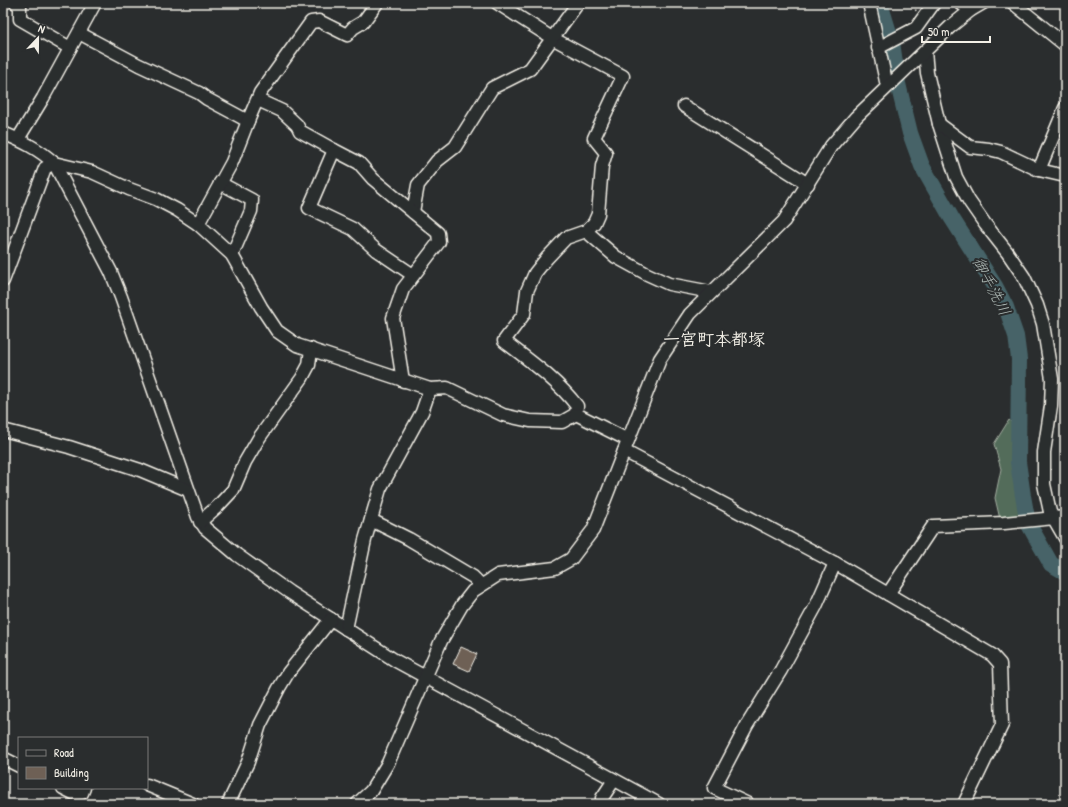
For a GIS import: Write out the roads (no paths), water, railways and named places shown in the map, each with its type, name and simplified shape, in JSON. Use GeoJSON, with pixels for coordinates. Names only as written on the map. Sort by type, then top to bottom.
{"type":"FeatureCollection","features":[{"type":"Feature","properties":{"kind":"street"},"geometry":{"type":"LineString","coordinates":[[18,139],[43,98],[95,3]]}},
{"type":"Feature","properties":{"kind":"street"},"geometry":{"type":"LineString","coordinates":[[198,224],[232,162],[260,93],[311,22],[319,21],[347,35],[353,28],[363,22],[377,3]]}},
{"type":"Feature","properties":{"kind":"street"},"geometry":{"type":"LineString","coordinates":[[497,3],[552,38],[623,76],[594,138],[606,153],[602,166],[598,214],[594,223],[586,231],[566,238],[535,273],[527,291],[524,314],[504,341],[541,369],[570,398],[577,406],[576,414]]}},
{"type":"Feature","properties":{"kind":"street"},"geometry":{"type":"LineString","coordinates":[[413,212],[418,185],[437,161],[455,147],[492,88],[530,69],[578,3]]}},
{"type":"Feature","properties":{"kind":"street"},"geometry":{"type":"LineString","coordinates":[[869,3],[880,46],[887,86]]}},
{"type":"Feature","properties":{"kind":"street"},"geometry":{"type":"LineString","coordinates":[[880,46],[916,28],[934,3]]}},
{"type":"Feature","properties":{"kind":"street"},"geometry":{"type":"LineString","coordinates":[[960,3],[971,10]]}},
{"type":"Feature","properties":{"kind":"street"},"geometry":{"type":"LineString","coordinates":[[357,804],[371,791],[388,763],[441,641],[473,591],[498,575],[555,568],[571,559],[592,530],[660,359],[690,314],[784,221],[831,146],[856,117],[950,27],[971,10],[983,3]]}},
{"type":"Feature","properties":{"kind":"street"},"geometry":{"type":"LineString","coordinates":[[1013,3],[1065,45]]}},
{"type":"Feature","properties":{"kind":"street"},"geometry":{"type":"LineString","coordinates":[[18,4],[20,19],[70,48]]}},
{"type":"Feature","properties":{"kind":"street"},"geometry":{"type":"LineString","coordinates":[[79,33],[139,65],[199,93],[207,99],[248,121]]}},
{"type":"Feature","properties":{"kind":"street"},"geometry":{"type":"LineString","coordinates":[[925,51],[927,72],[939,124],[956,177],[969,201],[1024,277],[1037,305],[1043,324],[1052,379],[1051,406],[1044,452],[1044,484],[1052,518],[1065,538]]}},
{"type":"Feature","properties":{"kind":"street"},"geometry":{"type":"LineString","coordinates":[[258,100],[282,112],[297,125],[300,131],[358,163],[373,179],[438,232],[439,242],[403,289],[393,318],[404,381]]}},
{"type":"Feature","properties":{"kind":"street"},"geometry":{"type":"LineString","coordinates":[[684,106],[808,184]]}},
{"type":"Feature","properties":{"kind":"street"},"geometry":{"type":"LineString","coordinates":[[1039,170],[1065,108]]}},
{"type":"Feature","properties":{"kind":"street"},"geometry":{"type":"LineString","coordinates":[[939,124],[970,147],[1001,152],[1039,170],[1065,176]]}},
{"type":"Feature","properties":{"kind":"street"},"geometry":{"type":"LineString","coordinates":[[3,132],[43,152],[54,163],[111,272],[121,296],[188,490],[200,522],[205,528],[236,555],[289,592],[396,661],[659,804]]}},
{"type":"Feature","properties":{"kind":"street"},"geometry":{"type":"LineString","coordinates":[[334,150],[309,208],[354,229],[376,250],[413,275]]}},
{"type":"Feature","properties":{"kind":"street"},"geometry":{"type":"LineString","coordinates":[[3,279],[45,168],[54,163],[92,172],[156,199],[177,210],[198,224],[232,255],[261,308],[277,332],[297,344],[430,390],[447,388],[503,415],[530,422],[562,422],[576,414]]}},
{"type":"Feature","properties":{"kind":"street"},"geometry":{"type":"LineString","coordinates":[[220,182],[252,200],[252,211],[232,255]]}},
{"type":"Feature","properties":{"kind":"street"},"geometry":{"type":"LineString","coordinates":[[586,231],[616,257],[647,274],[669,284],[711,292]]}},
{"type":"Feature","properties":{"kind":"street"},"geometry":{"type":"LineString","coordinates":[[200,522],[233,490],[245,462],[259,438],[302,378],[309,365],[311,349]]}},
{"type":"Feature","properties":{"kind":"street"},"geometry":{"type":"LineString","coordinates":[[346,629],[365,540],[380,489],[422,412],[430,390]]}},
{"type":"Feature","properties":{"kind":"street"},"geometry":{"type":"LineString","coordinates":[[576,414],[626,445],[835,563],[992,655],[1000,664],[1002,725],[964,804]]}},
{"type":"Feature","properties":{"kind":"street"},"geometry":{"type":"LineString","coordinates":[[3,430],[70,447],[140,470],[188,490]]}},
{"type":"Feature","properties":{"kind":"street"},"geometry":{"type":"LineString","coordinates":[[888,594],[933,526],[1004,523],[1065,517]]}},
{"type":"Feature","properties":{"kind":"street"},"geometry":{"type":"LineString","coordinates":[[371,520],[409,539],[467,573],[481,586]]}},
{"type":"Feature","properties":{"kind":"street"},"geometry":{"type":"LineString","coordinates":[[748,804],[714,788],[747,725],[782,670],[816,606],[835,563]]}},
{"type":"Feature","properties":{"kind":"street"},"geometry":{"type":"LineString","coordinates":[[228,804],[248,762],[260,725],[279,688],[288,673],[331,619]]}},
{"type":"Feature","properties":{"kind":"street"},"geometry":{"type":"LineString","coordinates":[[3,758],[18,766]]}},
{"type":"Feature","properties":{"kind":"street"},"geometry":{"type":"LineString","coordinates":[[602,804],[602,798],[614,780]]}},
{"type":"Feature","properties":{"kind":"street"},"geometry":{"type":"LineString","coordinates":[[148,786],[193,804]]}},
{"type":"Feature","properties":{"kind":"street"},"geometry":{"type":"LineString","coordinates":[[65,789],[74,794],[82,793],[84,789]]}},
{"type":"Feature","properties":{"kind":"waterway","name":"御手洗川"},"geometry":{"type":"LineString","coordinates":[[880,3],[892,42],[898,84],[910,133],[922,166],[951,217],[995,286],[1006,307],[1016,336],[1019,359],[1018,462],[1028,523],[1051,564],[1065,572]]}},
{"type":"Feature","properties":{"kind":"district","name":"一宮町本都塚"},"geometry":{"type":"Point","coordinates":[714,338]}}]}
